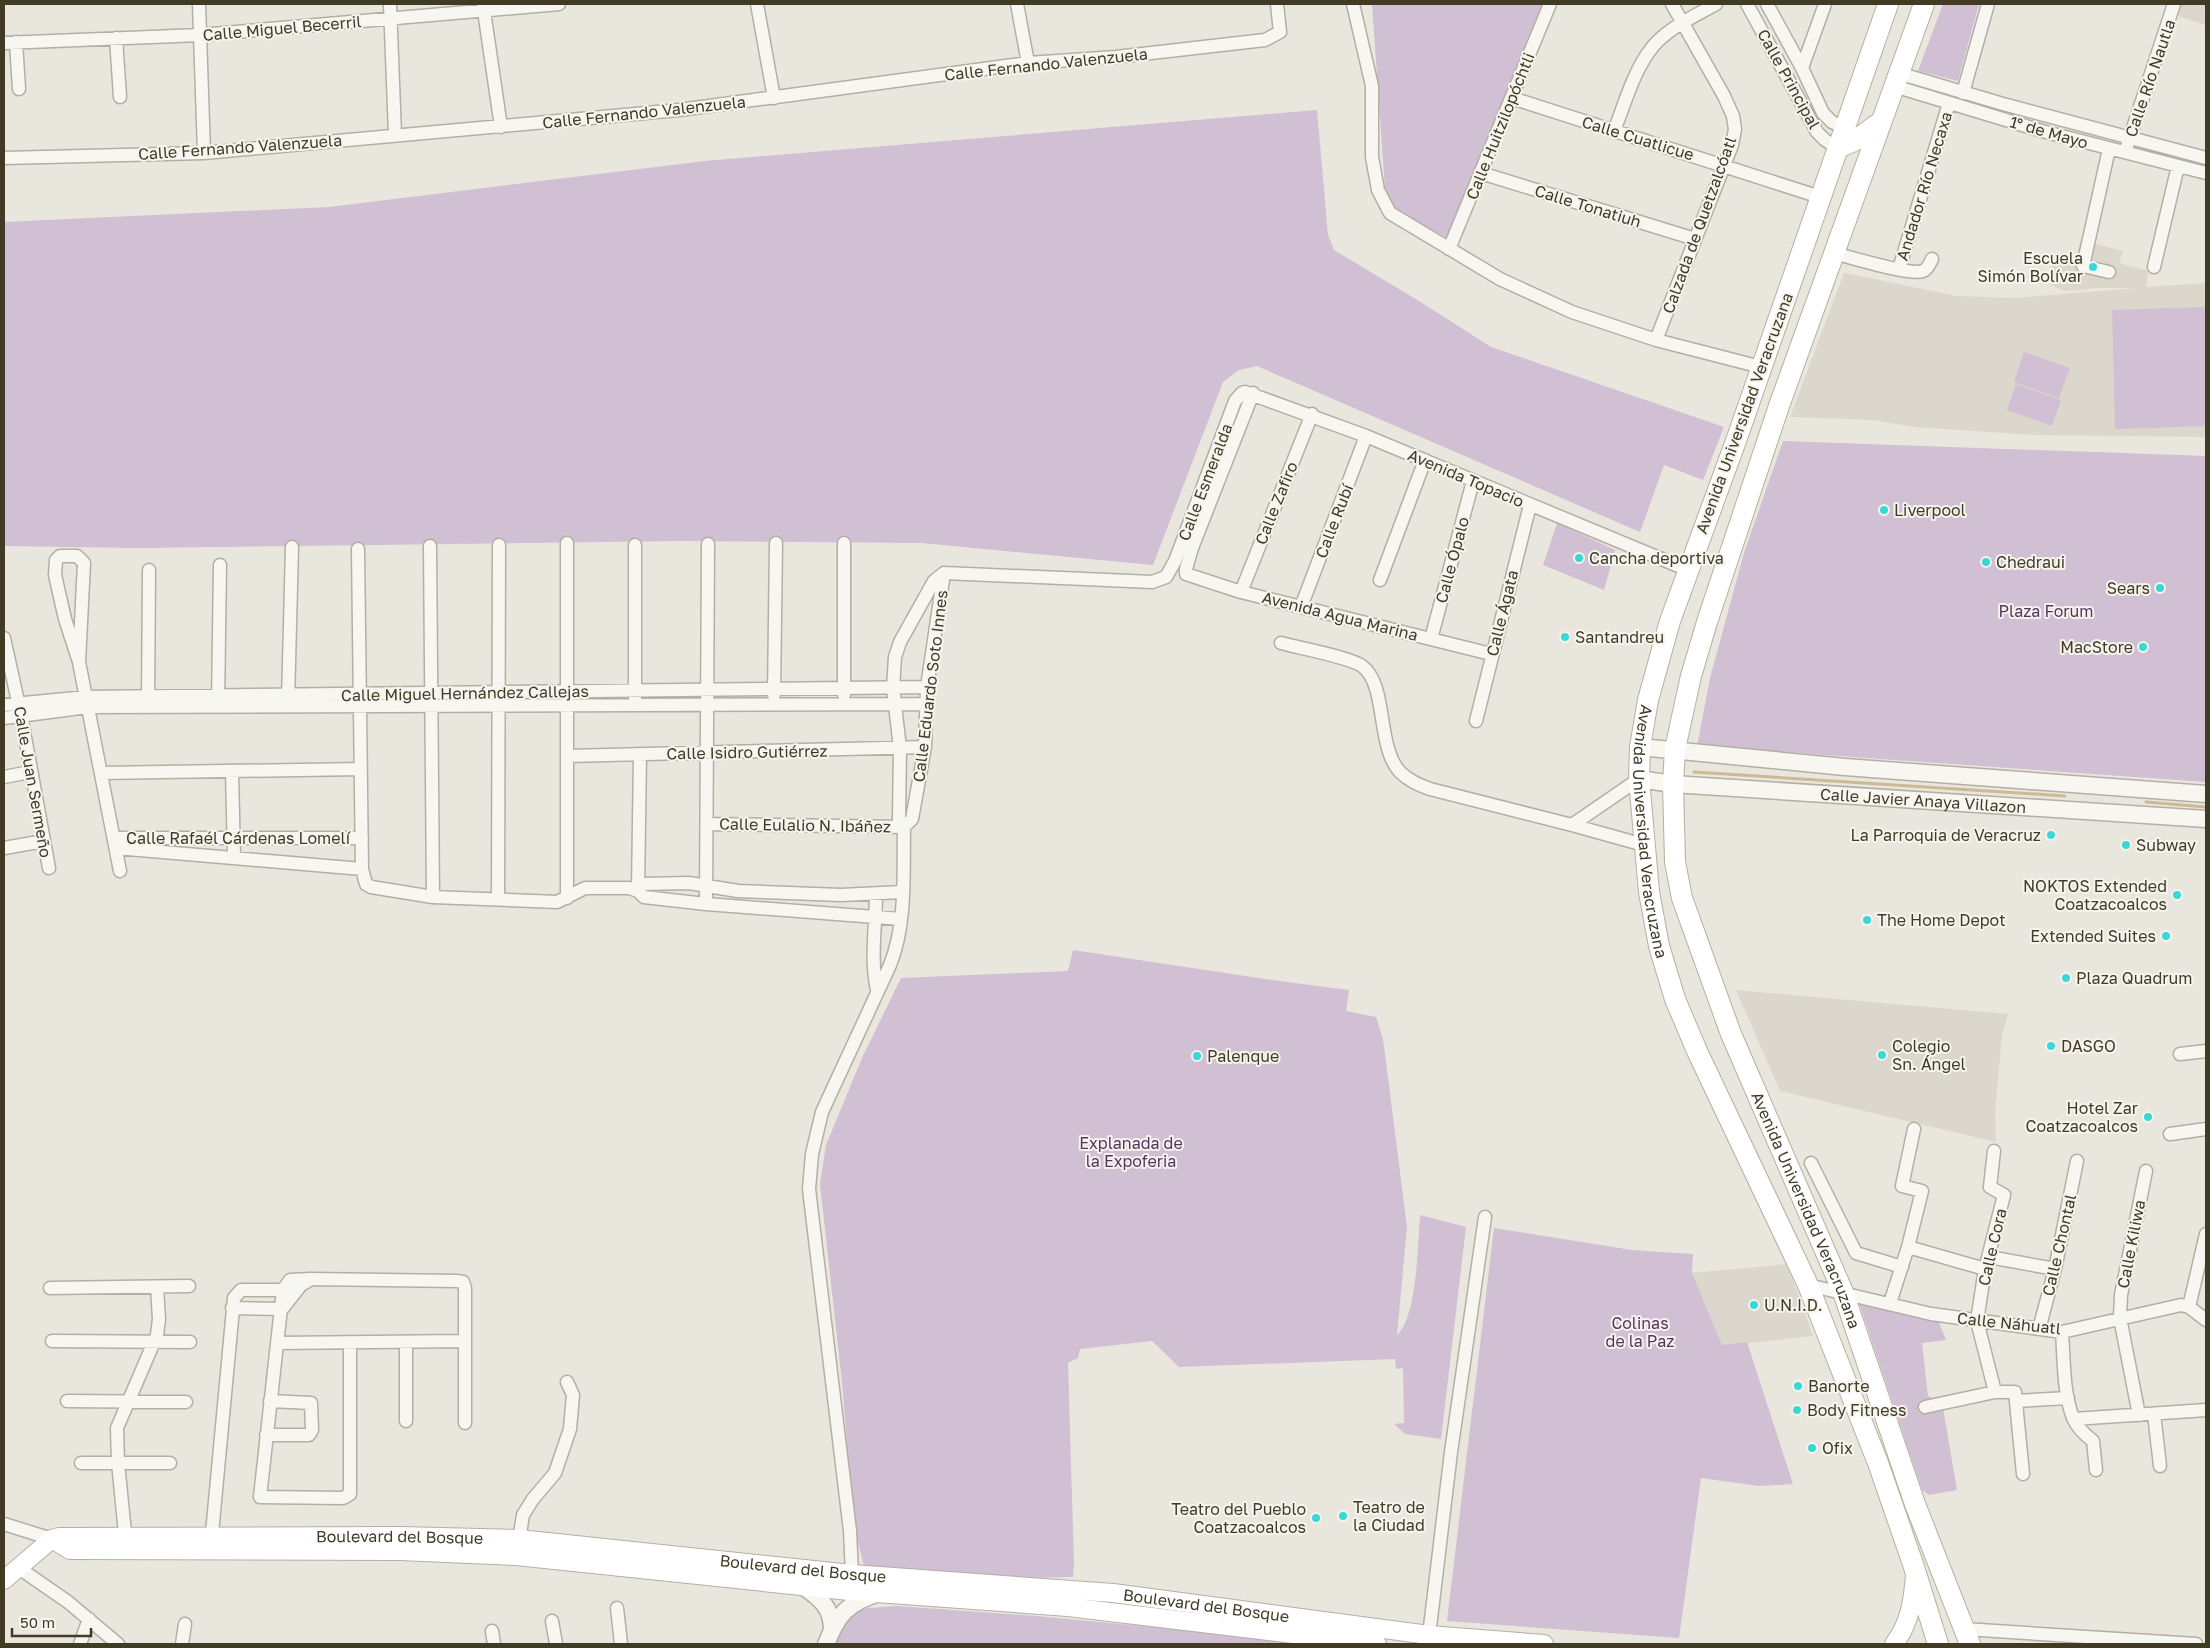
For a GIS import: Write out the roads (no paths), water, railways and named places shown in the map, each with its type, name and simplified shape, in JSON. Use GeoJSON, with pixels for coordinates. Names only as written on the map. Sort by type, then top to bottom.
{"type":"FeatureCollection","features":[{"type":"Feature","properties":{"kind":"main road","name":"Avenida Universidad Veracruzana"},"geometry":{"type":"LineString","coordinates":[[1888,4],[1856,100],[1847,139],[1820,197],[1688,570],[1655,672],[1640,747],[1639,779],[1644,845],[1654,923],[1675,999],[1697,1051],[1808,1285],[1864,1428],[1916,1572],[1938,1644]]}},
{"type":"Feature","properties":{"kind":"main road","name":"Avenida Universidad Veracruzana"},"geometry":{"type":"LineString","coordinates":[[1924,4],[1878,123],[1782,397],[1729,552],[1691,676],[1675,749],[1673,784],[1675,862],[1682,898],[1740,1058],[1843,1292],[1903,1468],[1967,1636]]}},
{"type":"Feature","properties":{"kind":"main road"},"geometry":{"type":"LineString","coordinates":[[1856,100],[1863,119],[1867,123],[1878,123]]}},
{"type":"Feature","properties":{"kind":"main road"},"geometry":{"type":"LineString","coordinates":[[1847,139],[1878,123]]}},
{"type":"Feature","properties":{"kind":"main road"},"geometry":{"type":"LineString","coordinates":[[1834,253],[1834,232],[1858,164],[1858,146],[1847,139]]}},
{"type":"Feature","properties":{"kind":"main road"},"geometry":{"type":"LineString","coordinates":[[1864,1428],[1875,1432],[1891,1463],[1903,1468]]}},
{"type":"Feature","properties":{"kind":"main road"},"geometry":{"type":"LineString","coordinates":[[4,1580],[55,1538]]}},
{"type":"Feature","properties":{"kind":"main road","name":"Boulevard del Bosque"},"geometry":{"type":"LineString","coordinates":[[55,1538],[126,1543],[400,1544],[518,1548],[605,1557],[852,1574],[1043,1597],[1068,1607],[1376,1644]]}},
{"type":"Feature","properties":{"kind":"main road","name":"Boulevard del Bosque"},"geometry":{"type":"LineString","coordinates":[[605,1557],[804,1587],[879,1593],[1043,1597],[1153,1597],[1429,1640],[1544,1644]]}},
{"type":"Feature","properties":{"kind":"main road"},"geometry":{"type":"LineString","coordinates":[[1894,1644],[1908,1620],[1913,1604],[1916,1572]]}},
{"type":"Feature","properties":{"kind":"street"},"geometry":{"type":"LineString","coordinates":[[199,4],[204,153]]}},
{"type":"Feature","properties":{"kind":"street"},"geometry":{"type":"LineString","coordinates":[[390,4],[395,135]]}},
{"type":"Feature","properties":{"kind":"street","name":"Calle Miguel Becerril"},"geometry":{"type":"LineString","coordinates":[[10,43],[200,35],[390,19],[484,8],[559,4]]}},
{"type":"Feature","properties":{"kind":"street"},"geometry":{"type":"LineString","coordinates":[[757,4],[774,98]]}},
{"type":"Feature","properties":{"kind":"street"},"geometry":{"type":"LineString","coordinates":[[1017,4],[1028,63]]}},
{"type":"Feature","properties":{"kind":"street","name":"Calle Fernando Valenzuela"},"geometry":{"type":"LineString","coordinates":[[4,158],[204,153],[501,127],[727,105],[1028,63],[1116,57],[1265,40],[1280,32],[1277,4]]}},
{"type":"Feature","properties":{"kind":"street"},"geometry":{"type":"LineString","coordinates":[[1353,4],[1372,86],[1372,157],[1378,190],[1382,202],[1390,213],[1500,279],[1549,302],[1599,322],[1656,340],[1761,367]]}},
{"type":"Feature","properties":{"kind":"street","name":"Calle Huitzilopóchtli"},"geometry":{"type":"LineString","coordinates":[[1449,249],[1482,173],[1550,4]]}},
{"type":"Feature","properties":{"kind":"street","name":"Calzada de Quetzalcóatl"},"geometry":{"type":"LineString","coordinates":[[1656,340],[1732,145],[1735,129],[1733,116],[1724,96],[1672,4]]}},
{"type":"Feature","properties":{"kind":"street"},"geometry":{"type":"LineString","coordinates":[[1614,131],[1639,68],[1648,52],[1659,40],[1683,22],[1716,4]]}},
{"type":"Feature","properties":{"kind":"street","name":"Calle Principal"},"geometry":{"type":"LineString","coordinates":[[1747,4],[1817,132],[1824,140],[1847,139]]}},
{"type":"Feature","properties":{"kind":"street","name":"Calle Principal"},"geometry":{"type":"LineString","coordinates":[[1767,4],[1802,68],[1823,113],[1847,139]]}},
{"type":"Feature","properties":{"kind":"street"},"geometry":{"type":"LineString","coordinates":[[1802,68],[1825,4]]}},
{"type":"Feature","properties":{"kind":"street"},"geometry":{"type":"LineString","coordinates":[[1963,93],[1988,4]]}},
{"type":"Feature","properties":{"kind":"street","name":"Calle Río Nautla"},"geometry":{"type":"LineString","coordinates":[[2125,153],[2174,4]]}},
{"type":"Feature","properties":{"kind":"street"},"geometry":{"type":"LineString","coordinates":[[484,8],[501,127]]}},
{"type":"Feature","properties":{"kind":"street"},"geometry":{"type":"LineString","coordinates":[[116,38],[120,97]]}},
{"type":"Feature","properties":{"kind":"street"},"geometry":{"type":"LineString","coordinates":[[10,43],[19,89]]}},
{"type":"Feature","properties":{"kind":"street","name":"1° de Mayo"},"geometry":{"type":"LineString","coordinates":[[1896,79],[1963,93],[2206,158]]}},
{"type":"Feature","properties":{"kind":"street","name":"1° de Mayo"},"geometry":{"type":"LineString","coordinates":[[1896,79],[1949,103],[2109,149],[2206,173]]}},
{"type":"Feature","properties":{"kind":"street","name":"Calle Cuatlicue"},"geometry":{"type":"LineString","coordinates":[[1512,98],[1820,197]]}},
{"type":"Feature","properties":{"kind":"street","name":"Andador Río Necaxa"},"geometry":{"type":"LineString","coordinates":[[1899,269],[1949,103]]}},
{"type":"Feature","properties":{"kind":"street"},"geometry":{"type":"LineString","coordinates":[[2109,149],[2083,263],[2083,266],[2087,268],[2109,272]]}},
{"type":"Feature","properties":{"kind":"street"},"geometry":{"type":"LineString","coordinates":[[2154,266],[2178,166]]}},
{"type":"Feature","properties":{"kind":"street","name":"Calle Tonatiuh"},"geometry":{"type":"LineString","coordinates":[[1482,173],[1695,239]]}},
{"type":"Feature","properties":{"kind":"street"},"geometry":{"type":"LineString","coordinates":[[1834,253],[1899,269],[1922,271],[1932,258]]}},
{"type":"Feature","properties":{"kind":"street","name":"Avenida Topacio"},"geometry":{"type":"LineString","coordinates":[[1247,393],[1312,414],[1688,570]]}},
{"type":"Feature","properties":{"kind":"street","name":"Calle Esmeralda"},"geometry":{"type":"LineString","coordinates":[[944,573],[1152,582],[1166,577],[1235,401],[1247,393]]}},
{"type":"Feature","properties":{"kind":"street","name":"Avenida Agua Marina"},"geometry":{"type":"LineString","coordinates":[[1247,393],[1192,548],[1186,569],[1188,576],[1241,592],[1491,654]]}},
{"type":"Feature","properties":{"kind":"street","name":"Calle Zafiro"},"geometry":{"type":"LineString","coordinates":[[1241,592],[1312,414]]}},
{"type":"Feature","properties":{"kind":"street","name":"Calle Rubí"},"geometry":{"type":"LineString","coordinates":[[1301,607],[1366,436]]}},
{"type":"Feature","properties":{"kind":"street"},"geometry":{"type":"LineString","coordinates":[[1380,580],[1425,460]]}},
{"type":"Feature","properties":{"kind":"street","name":"Calle Ópalo"},"geometry":{"type":"LineString","coordinates":[[1431,639],[1473,481]]}},
{"type":"Feature","properties":{"kind":"street","name":"Calle Ágata"},"geometry":{"type":"LineString","coordinates":[[1476,721],[1491,654],[1530,505]]}},
{"type":"Feature","properties":{"kind":"street"},"geometry":{"type":"LineString","coordinates":[[844,542],[844,704]]}},
{"type":"Feature","properties":{"kind":"street"},"geometry":{"type":"LineString","coordinates":[[567,543],[567,898]]}},
{"type":"Feature","properties":{"kind":"street"},"geometry":{"type":"LineString","coordinates":[[774,704],[776,543]]}},
{"type":"Feature","properties":{"kind":"street"},"geometry":{"type":"LineString","coordinates":[[706,904],[708,544]]}},
{"type":"Feature","properties":{"kind":"street"},"geometry":{"type":"LineString","coordinates":[[498,899],[499,545]]}},
{"type":"Feature","properties":{"kind":"street"},"geometry":{"type":"LineString","coordinates":[[635,545],[635,705]]}},
{"type":"Feature","properties":{"kind":"street"},"geometry":{"type":"LineString","coordinates":[[430,546],[433,897]]}},
{"type":"Feature","properties":{"kind":"street"},"geometry":{"type":"LineString","coordinates":[[288,700],[292,547]]}},
{"type":"Feature","properties":{"kind":"street"},"geometry":{"type":"LineString","coordinates":[[358,549],[362,869],[366,884],[371,887],[433,897],[557,902],[585,888],[628,888],[638,891],[644,897],[706,904],[901,919]]}},
{"type":"Feature","properties":{"kind":"street"},"geometry":{"type":"LineString","coordinates":[[79,662],[84,563],[81,558],[69,555],[60,556],[56,560],[54,575],[65,619],[79,662],[120,871]]}},
{"type":"Feature","properties":{"kind":"street"},"geometry":{"type":"LineString","coordinates":[[218,701],[220,565]]}},
{"type":"Feature","properties":{"kind":"street"},"geometry":{"type":"LineString","coordinates":[[148,702],[149,570]]}},
{"type":"Feature","properties":{"kind":"street","name":"Calle Eduardo Soto Innes"},"geometry":{"type":"LineString","coordinates":[[904,827],[912,819],[925,747],[927,687],[944,573]]}},
{"type":"Feature","properties":{"kind":"street","name":"Calle Eduardo Soto Innes"},"geometry":{"type":"LineString","coordinates":[[852,1574],[850,1531],[809,1189],[812,1154],[822,1112],[893,957],[901,919],[904,827],[899,819],[900,748],[893,688],[895,657],[900,642],[934,581],[944,573]]}},
{"type":"Feature","properties":{"kind":"street","name":"Calle Juan Sermeño"},"geometry":{"type":"LineString","coordinates":[[4,638],[20,709],[49,868]]}},
{"type":"Feature","properties":{"kind":"street"},"geometry":{"type":"LineString","coordinates":[[1281,643],[1356,662],[1369,672],[1377,686],[1380,714],[1392,758],[1399,772],[1411,781],[1430,789],[1572,824],[1644,845]]}},
{"type":"Feature","properties":{"kind":"street","name":"Calle Miguel Hernández Callejas"},"geometry":{"type":"LineString","coordinates":[[4,705],[20,709],[87,702],[430,699],[499,692],[927,687]]}},
{"type":"Feature","properties":{"kind":"street","name":"Calle Miguel Hernández Callejas"},"geometry":{"type":"LineString","coordinates":[[430,699],[498,706],[926,704]]}},
{"type":"Feature","properties":{"kind":"street","name":"Calle Miguel Hernández Callejas"},"geometry":{"type":"LineString","coordinates":[[4,718],[20,709]]}},
{"type":"Feature","properties":{"kind":"street","name":"Calle Isidro Gutiérrez"},"geometry":{"type":"LineString","coordinates":[[568,756],[925,747]]}},
{"type":"Feature","properties":{"kind":"street","name":"Calle Javier Anaya Villazon"},"geometry":{"type":"LineString","coordinates":[[1640,747],[1845,767],[2206,794]]}},
{"type":"Feature","properties":{"kind":"street"},"geometry":{"type":"LineString","coordinates":[[638,891],[640,754]]}},
{"type":"Feature","properties":{"kind":"street"},"geometry":{"type":"LineString","coordinates":[[101,773],[360,769]]}},
{"type":"Feature","properties":{"kind":"street"},"geometry":{"type":"LineString","coordinates":[[232,771],[234,858]]}},
{"type":"Feature","properties":{"kind":"street"},"geometry":{"type":"LineString","coordinates":[[4,777],[30,772]]}},
{"type":"Feature","properties":{"kind":"street"},"geometry":{"type":"LineString","coordinates":[[1572,824],[1639,779]]}},
{"type":"Feature","properties":{"kind":"street","name":"Calle Javier Anaya Villazon"},"geometry":{"type":"LineString","coordinates":[[1639,779],[1673,784],[2206,819]]}},
{"type":"Feature","properties":{"kind":"street"},"geometry":{"type":"LineString","coordinates":[[2080,784],[2080,811]]}},
{"type":"Feature","properties":{"kind":"street"},"geometry":{"type":"LineString","coordinates":[[2136,815],[2137,789]]}},
{"type":"Feature","properties":{"kind":"street","name":"Calle Eulalio N. Ibáñez"},"geometry":{"type":"LineString","coordinates":[[706,824],[904,827]]}},
{"type":"Feature","properties":{"kind":"street","name":"Calle Rafaél Cárdenas Lomelí"},"geometry":{"type":"LineString","coordinates":[[115,843],[233,838],[362,838]]}},
{"type":"Feature","properties":{"kind":"street"},"geometry":{"type":"LineString","coordinates":[[4,848],[44,841]]}},
{"type":"Feature","properties":{"kind":"street","name":"Calle Rafaél Cárdenas Lomelí"},"geometry":{"type":"LineString","coordinates":[[115,843],[234,858],[362,869]]}},
{"type":"Feature","properties":{"kind":"street"},"geometry":{"type":"LineString","coordinates":[[638,891],[643,884],[673,883],[738,891],[841,895],[902,892]]}},
{"type":"Feature","properties":{"kind":"street"},"geometry":{"type":"LineString","coordinates":[[876,894],[874,974],[877,990]]}},
{"type":"Feature","properties":{"kind":"street"},"geometry":{"type":"LineString","coordinates":[[2180,1054],[2206,1051]]}},
{"type":"Feature","properties":{"kind":"street"},"geometry":{"type":"LineString","coordinates":[[1890,1303],[1908,1247],[1922,1191],[1902,1186],[1914,1129]]}},
{"type":"Feature","properties":{"kind":"street"},"geometry":{"type":"LineString","coordinates":[[2170,1134],[2206,1130]]}},
{"type":"Feature","properties":{"kind":"street","name":"Calle Cora"},"geometry":{"type":"LineString","coordinates":[[1977,1322],[1986,1263],[2004,1194],[1990,1187],[1994,1151]]}},
{"type":"Feature","properties":{"kind":"street","name":"Calle Chontal"},"geometry":{"type":"LineString","coordinates":[[2039,1329],[2055,1269],[2077,1161]]}},
{"type":"Feature","properties":{"kind":"street"},"geometry":{"type":"LineString","coordinates":[[1811,1162],[1856,1253],[1902,1267]]}},
{"type":"Feature","properties":{"kind":"street","name":"Calle Kiliwa"},"geometry":{"type":"LineString","coordinates":[[2139,1415],[2120,1318],[2121,1294],[2146,1171]]}},
{"type":"Feature","properties":{"kind":"street"},"geometry":{"type":"LineString","coordinates":[[1429,1640],[1451,1452],[1485,1217]]}},
{"type":"Feature","properties":{"kind":"street"},"geometry":{"type":"LineString","coordinates":[[2206,1234],[2189,1307],[2206,1320]]}},
{"type":"Feature","properties":{"kind":"street"},"geometry":{"type":"LineString","coordinates":[[1908,1247],[1986,1263],[2055,1269]]}},
{"type":"Feature","properties":{"kind":"street"},"geometry":{"type":"LineString","coordinates":[[282,1309],[301,1285],[311,1278]]}},
{"type":"Feature","properties":{"kind":"street"},"geometry":{"type":"LineString","coordinates":[[350,1342],[350,1494],[343,1498],[260,1497],[283,1290],[290,1280],[311,1278],[463,1282],[465,1288],[465,1423]]}},
{"type":"Feature","properties":{"kind":"street","name":"Calle Náhuatl"},"geometry":{"type":"LineString","coordinates":[[1808,1285],[1931,1314],[1977,1322],[2062,1332],[2181,1305],[2189,1307]]}},
{"type":"Feature","properties":{"kind":"street"},"geometry":{"type":"LineString","coordinates":[[50,1288],[189,1286]]}},
{"type":"Feature","properties":{"kind":"street"},"geometry":{"type":"LineString","coordinates":[[126,1543],[118,1463],[117,1428],[154,1342],[159,1319],[158,1287]]}},
{"type":"Feature","properties":{"kind":"street"},"geometry":{"type":"LineString","coordinates":[[211,1543],[234,1298],[241,1290],[283,1290]]}},
{"type":"Feature","properties":{"kind":"street"},"geometry":{"type":"LineString","coordinates":[[232,1308],[282,1309]]}},
{"type":"Feature","properties":{"kind":"street"},"geometry":{"type":"LineString","coordinates":[[1977,1322],[1995,1392]]}},
{"type":"Feature","properties":{"kind":"street"},"geometry":{"type":"LineString","coordinates":[[2062,1332],[2068,1398],[2074,1419],[2082,1433],[2093,1441],[2096,1470]]}},
{"type":"Feature","properties":{"kind":"street"},"geometry":{"type":"LineString","coordinates":[[278,1343],[465,1341]]}},
{"type":"Feature","properties":{"kind":"street"},"geometry":{"type":"LineString","coordinates":[[52,1342],[190,1342]]}},
{"type":"Feature","properties":{"kind":"street"},"geometry":{"type":"LineString","coordinates":[[406,1342],[406,1421]]}},
{"type":"Feature","properties":{"kind":"street"},"geometry":{"type":"LineString","coordinates":[[518,1548],[523,1514],[555,1473],[570,1429],[573,1395],[567,1382]]}},
{"type":"Feature","properties":{"kind":"street"},"geometry":{"type":"LineString","coordinates":[[1925,1408],[1995,1392],[2014,1392],[2024,1474]]}},
{"type":"Feature","properties":{"kind":"street"},"geometry":{"type":"LineString","coordinates":[[2016,1401],[2068,1398]]}},
{"type":"Feature","properties":{"kind":"street"},"geometry":{"type":"LineString","coordinates":[[67,1401],[186,1402]]}},
{"type":"Feature","properties":{"kind":"street"},"geometry":{"type":"LineString","coordinates":[[266,1435],[310,1435],[312,1430],[311,1402],[270,1401]]}},
{"type":"Feature","properties":{"kind":"street"},"geometry":{"type":"LineString","coordinates":[[2074,1419],[2206,1410]]}},
{"type":"Feature","properties":{"kind":"street"},"geometry":{"type":"LineString","coordinates":[[2154,1414],[2160,1466]]}},
{"type":"Feature","properties":{"kind":"street"},"geometry":{"type":"LineString","coordinates":[[81,1463],[170,1464]]}},
{"type":"Feature","properties":{"kind":"street"},"geometry":{"type":"LineString","coordinates":[[4,1524],[55,1538]]}},
{"type":"Feature","properties":{"kind":"street"},"geometry":{"type":"LineString","coordinates":[[19,1568],[89,1619],[118,1644]]}},
{"type":"Feature","properties":{"kind":"street"},"geometry":{"type":"LineString","coordinates":[[804,1587],[826,1604],[831,1615],[829,1637]]}},
{"type":"Feature","properties":{"kind":"street"},"geometry":{"type":"LineString","coordinates":[[829,1637],[842,1613],[850,1605],[879,1593]]}},
{"type":"Feature","properties":{"kind":"street"},"geometry":{"type":"LineString","coordinates":[[617,1608],[621,1644]]}},
{"type":"Feature","properties":{"kind":"street"},"geometry":{"type":"LineString","coordinates":[[80,1644],[89,1619]]}},
{"type":"Feature","properties":{"kind":"street"},"geometry":{"type":"LineString","coordinates":[[552,1621],[556,1644]]}},
{"type":"Feature","properties":{"kind":"street"},"geometry":{"type":"LineString","coordinates":[[182,1644],[185,1624]]}},
{"type":"Feature","properties":{"kind":"street"},"geometry":{"type":"LineString","coordinates":[[492,1631],[494,1644]]}},
{"type":"Feature","properties":{"kind":"street"},"geometry":{"type":"LineString","coordinates":[[1967,1636],[2196,1644]]}},
{"type":"Feature","properties":{"kind":"waterway"},"geometry":{"type":"LineString","coordinates":[[1694,772],[2065,796]]}},
{"type":"Feature","properties":{"kind":"waterway"},"geometry":{"type":"LineString","coordinates":[[2146,802],[2206,807]]}},
{"type":"Feature","properties":{"kind":"place","name":"Escuela Simón Bolívar"},"geometry":{"type":"Point","coordinates":[2093,267]}},
{"type":"Feature","properties":{"kind":"place","name":"Liverpool"},"geometry":{"type":"Point","coordinates":[1884,510]}},
{"type":"Feature","properties":{"kind":"place","name":"Cancha deportiva"},"geometry":{"type":"Point","coordinates":[1579,558]}},
{"type":"Feature","properties":{"kind":"place","name":"Chedraui"},"geometry":{"type":"Point","coordinates":[1986,562]}},
{"type":"Feature","properties":{"kind":"place","name":"Sears"},"geometry":{"type":"Point","coordinates":[2160,588]}},
{"type":"Feature","properties":{"kind":"place","name":"Santandreu"},"geometry":{"type":"Point","coordinates":[1565,637]}},
{"type":"Feature","properties":{"kind":"place","name":"MacStore"},"geometry":{"type":"Point","coordinates":[2143,647]}},
{"type":"Feature","properties":{"kind":"place","name":"La Parroquia de Veracruz"},"geometry":{"type":"Point","coordinates":[2051,835]}},
{"type":"Feature","properties":{"kind":"place","name":"Subway"},"geometry":{"type":"Point","coordinates":[2126,845]}},
{"type":"Feature","properties":{"kind":"place","name":"NOKTOS Extended Coatzacoalcos"},"geometry":{"type":"Point","coordinates":[2177,895]}},
{"type":"Feature","properties":{"kind":"place","name":"The Home Depot"},"geometry":{"type":"Point","coordinates":[1867,920]}},
{"type":"Feature","properties":{"kind":"place","name":"Extended Suites"},"geometry":{"type":"Point","coordinates":[2166,936]}},
{"type":"Feature","properties":{"kind":"place","name":"Plaza Quadrum"},"geometry":{"type":"Point","coordinates":[2066,978]}},
{"type":"Feature","properties":{"kind":"place","name":"DASGO"},"geometry":{"type":"Point","coordinates":[2051,1046]}},
{"type":"Feature","properties":{"kind":"place","name":"Colegio Sn. Ángel"},"geometry":{"type":"Point","coordinates":[1882,1055]}},
{"type":"Feature","properties":{"kind":"place","name":"Palenque"},"geometry":{"type":"Point","coordinates":[1197,1056]}},
{"type":"Feature","properties":{"kind":"place","name":"Hotel Zar Coatzacoalcos"},"geometry":{"type":"Point","coordinates":[2148,1117]}},
{"type":"Feature","properties":{"kind":"place","name":"U.N.I.D."},"geometry":{"type":"Point","coordinates":[1754,1305]}},
{"type":"Feature","properties":{"kind":"place","name":"Banorte"},"geometry":{"type":"Point","coordinates":[1798,1386]}},
{"type":"Feature","properties":{"kind":"place","name":"Body Fitness"},"geometry":{"type":"Point","coordinates":[1797,1410]}},
{"type":"Feature","properties":{"kind":"place","name":"Ofix"},"geometry":{"type":"Point","coordinates":[1812,1448]}},
{"type":"Feature","properties":{"kind":"place","name":"Teatro de la Ciudad"},"geometry":{"type":"Point","coordinates":[1343,1516]}},
{"type":"Feature","properties":{"kind":"place","name":"Teatro del Pueblo Coatzacoalcos"},"geometry":{"type":"Point","coordinates":[1316,1518]}},
{"type":"Feature","properties":{"kind":"park label","name":"Plaza Forum"},"geometry":{"type":"Point","coordinates":[2046,611]}},
{"type":"Feature","properties":{"kind":"park label","name":"Explanada de la Expoferia"},"geometry":{"type":"Point","coordinates":[1131,1152]}},
{"type":"Feature","properties":{"kind":"park label","name":"Colinas de la Paz"},"geometry":{"type":"Point","coordinates":[1640,1332]}}]}
